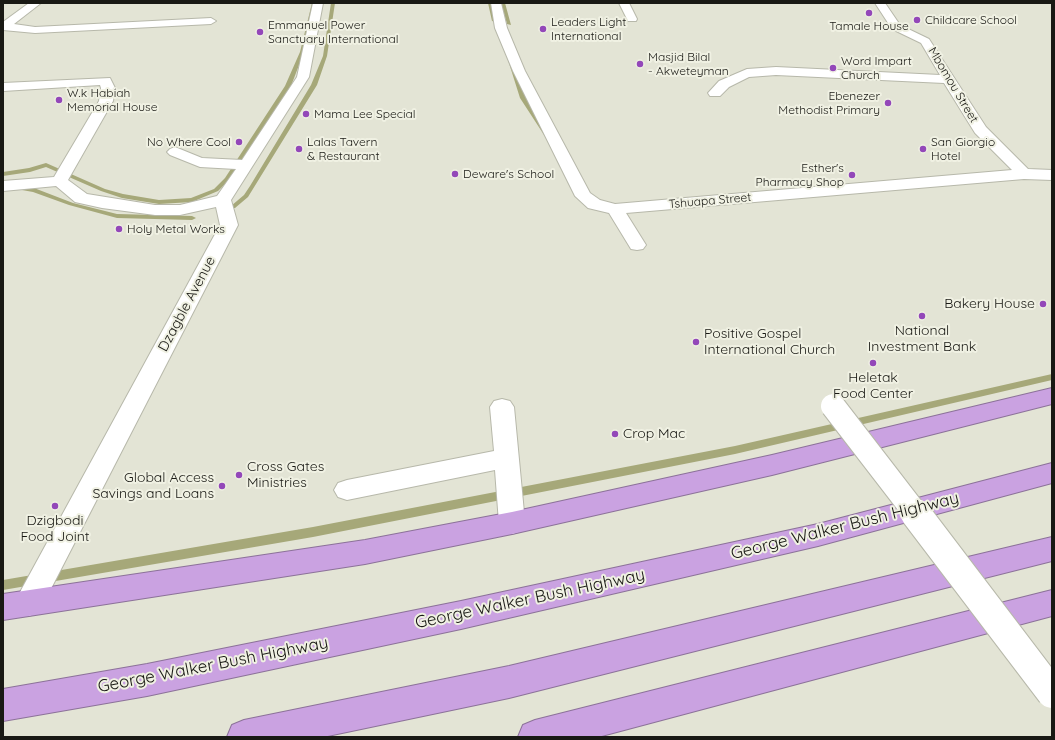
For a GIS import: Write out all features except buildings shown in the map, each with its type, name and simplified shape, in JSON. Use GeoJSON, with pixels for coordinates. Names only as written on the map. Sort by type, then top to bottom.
{"type":"FeatureCollection","features":[{"type":"Feature","properties":{"kind":"highway"},"geometry":{"type":"LineString","coordinates":[[3,607],[365,552],[512,523],[780,463],[1052,396]]}},
{"type":"Feature","properties":{"kind":"highway","name":"George Walker Bush Highway"},"geometry":{"type":"LineString","coordinates":[[3,705],[147,680],[469,613],[818,535],[1052,473]]}},
{"type":"Feature","properties":{"kind":"highway"},"geometry":{"type":"LineString","coordinates":[[244,737],[509,682],[1052,549]]}},
{"type":"Feature","properties":{"kind":"highway"},"geometry":{"type":"LineString","coordinates":[[535,737],[1052,603]]}},
{"type":"Feature","properties":{"kind":"street"},"geometry":{"type":"LineString","coordinates":[[3,27],[36,3]]}},
{"type":"Feature","properties":{"kind":"street"},"geometry":{"type":"LineString","coordinates":[[3,186],[60,181],[81,198],[134,208],[180,210],[223,200],[303,77],[318,3]]}},
{"type":"Feature","properties":{"kind":"street","name":"Tshuapa Street"},"geometry":{"type":"LineString","coordinates":[[496,3],[501,28],[519,71],[583,196],[594,204],[615,209],[1024,174],[1052,175]]}},
{"type":"Feature","properties":{"kind":"street"},"geometry":{"type":"LineString","coordinates":[[624,3],[632,19]]}},
{"type":"Feature","properties":{"kind":"street","name":"Mbomou Street"},"geometry":{"type":"LineString","coordinates":[[880,3],[896,27],[925,41],[980,130],[1024,174]]}},
{"type":"Feature","properties":{"kind":"street"},"geometry":{"type":"LineString","coordinates":[[3,17],[16,17]]}},
{"type":"Feature","properties":{"kind":"street"},"geometry":{"type":"LineString","coordinates":[[3,27],[35,30],[211,20]]}},
{"type":"Feature","properties":{"kind":"street"},"geometry":{"type":"LineString","coordinates":[[715,93],[724,84],[747,73],[776,71],[949,79]]}},
{"type":"Feature","properties":{"kind":"street"},"geometry":{"type":"LineString","coordinates":[[3,87],[105,81],[108,88],[106,101],[60,181]]}},
{"type":"Feature","properties":{"kind":"street"},"geometry":{"type":"LineString","coordinates":[[175,152],[200,162],[247,165]]}},
{"type":"Feature","properties":{"kind":"street","name":"Dzagble Avenue"},"geometry":{"type":"LineString","coordinates":[[29,603],[229,225],[223,200]]}},
{"type":"Feature","properties":{"kind":"street"},"geometry":{"type":"LineString","coordinates":[[615,209],[637,245]]}},
{"type":"Feature","properties":{"kind":"street"},"geometry":{"type":"LineString","coordinates":[[833,406],[1052,693]]}},
{"type":"Feature","properties":{"kind":"street"},"geometry":{"type":"LineString","coordinates":[[502,407],[512,523]]}},
{"type":"Feature","properties":{"kind":"street"},"geometry":{"type":"LineString","coordinates":[[347,490],[506,458]]}},
{"type":"Feature","properties":{"kind":"waterway"},"geometry":{"type":"LineString","coordinates":[[3,174],[30,170],[46,165],[103,190],[122,196],[159,202],[192,200],[216,190],[227,179],[288,86],[302,52],[314,3]]}},
{"type":"Feature","properties":{"kind":"waterway"},"geometry":{"type":"LineString","coordinates":[[233,207],[246,196],[253,186],[314,85],[325,56],[333,3]]}},
{"type":"Feature","properties":{"kind":"waterway"},"geometry":{"type":"LineString","coordinates":[[490,3],[494,21]]}},
{"type":"Feature","properties":{"kind":"waterway"},"geometry":{"type":"LineString","coordinates":[[503,3],[509,24]]}},
{"type":"Feature","properties":{"kind":"waterway"},"geometry":{"type":"LineString","coordinates":[[510,61],[523,98],[548,137]]}},
{"type":"Feature","properties":{"kind":"waterway"},"geometry":{"type":"LineString","coordinates":[[3,188],[22,188],[34,190],[71,204],[117,216],[192,218]]}},
{"type":"Feature","properties":{"kind":"waterway"},"geometry":{"type":"LineString","coordinates":[[3,585],[313,532],[735,450],[1052,377]]}},
{"type":"Feature","properties":{"kind":"place","name":"Tamale House"},"geometry":{"type":"Point","coordinates":[869,13]}},
{"type":"Feature","properties":{"kind":"place","name":"Childcare School"},"geometry":{"type":"Point","coordinates":[917,20]}},
{"type":"Feature","properties":{"kind":"place","name":"Leaders Light International"},"geometry":{"type":"Point","coordinates":[543,29]}},
{"type":"Feature","properties":{"kind":"place","name":"Emmanuel Power Sanctuary International"},"geometry":{"type":"Point","coordinates":[260,32]}},
{"type":"Feature","properties":{"kind":"place","name":"Masjid Bilal - Akweteyman"},"geometry":{"type":"Point","coordinates":[640,64]}},
{"type":"Feature","properties":{"kind":"place","name":"Word Impart Church"},"geometry":{"type":"Point","coordinates":[833,68]}},
{"type":"Feature","properties":{"kind":"place","name":"W.k Habiah Memorial House"},"geometry":{"type":"Point","coordinates":[59,100]}},
{"type":"Feature","properties":{"kind":"place","name":"Ebenezer Methodist Primary"},"geometry":{"type":"Point","coordinates":[888,103]}},
{"type":"Feature","properties":{"kind":"place","name":"Mama Lee Special"},"geometry":{"type":"Point","coordinates":[306,114]}},
{"type":"Feature","properties":{"kind":"place","name":"No Where Cool"},"geometry":{"type":"Point","coordinates":[239,142]}},
{"type":"Feature","properties":{"kind":"place","name":"Lalas Tavern & Restaurant"},"geometry":{"type":"Point","coordinates":[299,149]}},
{"type":"Feature","properties":{"kind":"place","name":"San Giorgio Hotel"},"geometry":{"type":"Point","coordinates":[923,149]}},
{"type":"Feature","properties":{"kind":"place","name":"Deware's School"},"geometry":{"type":"Point","coordinates":[455,174]}},
{"type":"Feature","properties":{"kind":"place","name":"Esther's Pharmacy Shop"},"geometry":{"type":"Point","coordinates":[852,175]}},
{"type":"Feature","properties":{"kind":"place","name":"Holy Metal Works"},"geometry":{"type":"Point","coordinates":[119,229]}},
{"type":"Feature","properties":{"kind":"place","name":"Bakery House"},"geometry":{"type":"Point","coordinates":[1043,304]}},
{"type":"Feature","properties":{"kind":"place","name":"National Investment Bank"},"geometry":{"type":"Point","coordinates":[922,316]}},
{"type":"Feature","properties":{"kind":"place","name":"Positive Gospel International Church"},"geometry":{"type":"Point","coordinates":[696,342]}},
{"type":"Feature","properties":{"kind":"place","name":"Heletak Food Center"},"geometry":{"type":"Point","coordinates":[873,363]}},
{"type":"Feature","properties":{"kind":"place","name":"Crop Mac"},"geometry":{"type":"Point","coordinates":[615,434]}},
{"type":"Feature","properties":{"kind":"place","name":"Cross Gates Ministries"},"geometry":{"type":"Point","coordinates":[239,475]}},
{"type":"Feature","properties":{"kind":"place","name":"Global Access Savings and Loans"},"geometry":{"type":"Point","coordinates":[222,486]}},
{"type":"Feature","properties":{"kind":"place","name":"Dzigbodi Food Joint"},"geometry":{"type":"Point","coordinates":[55,506]}}]}
